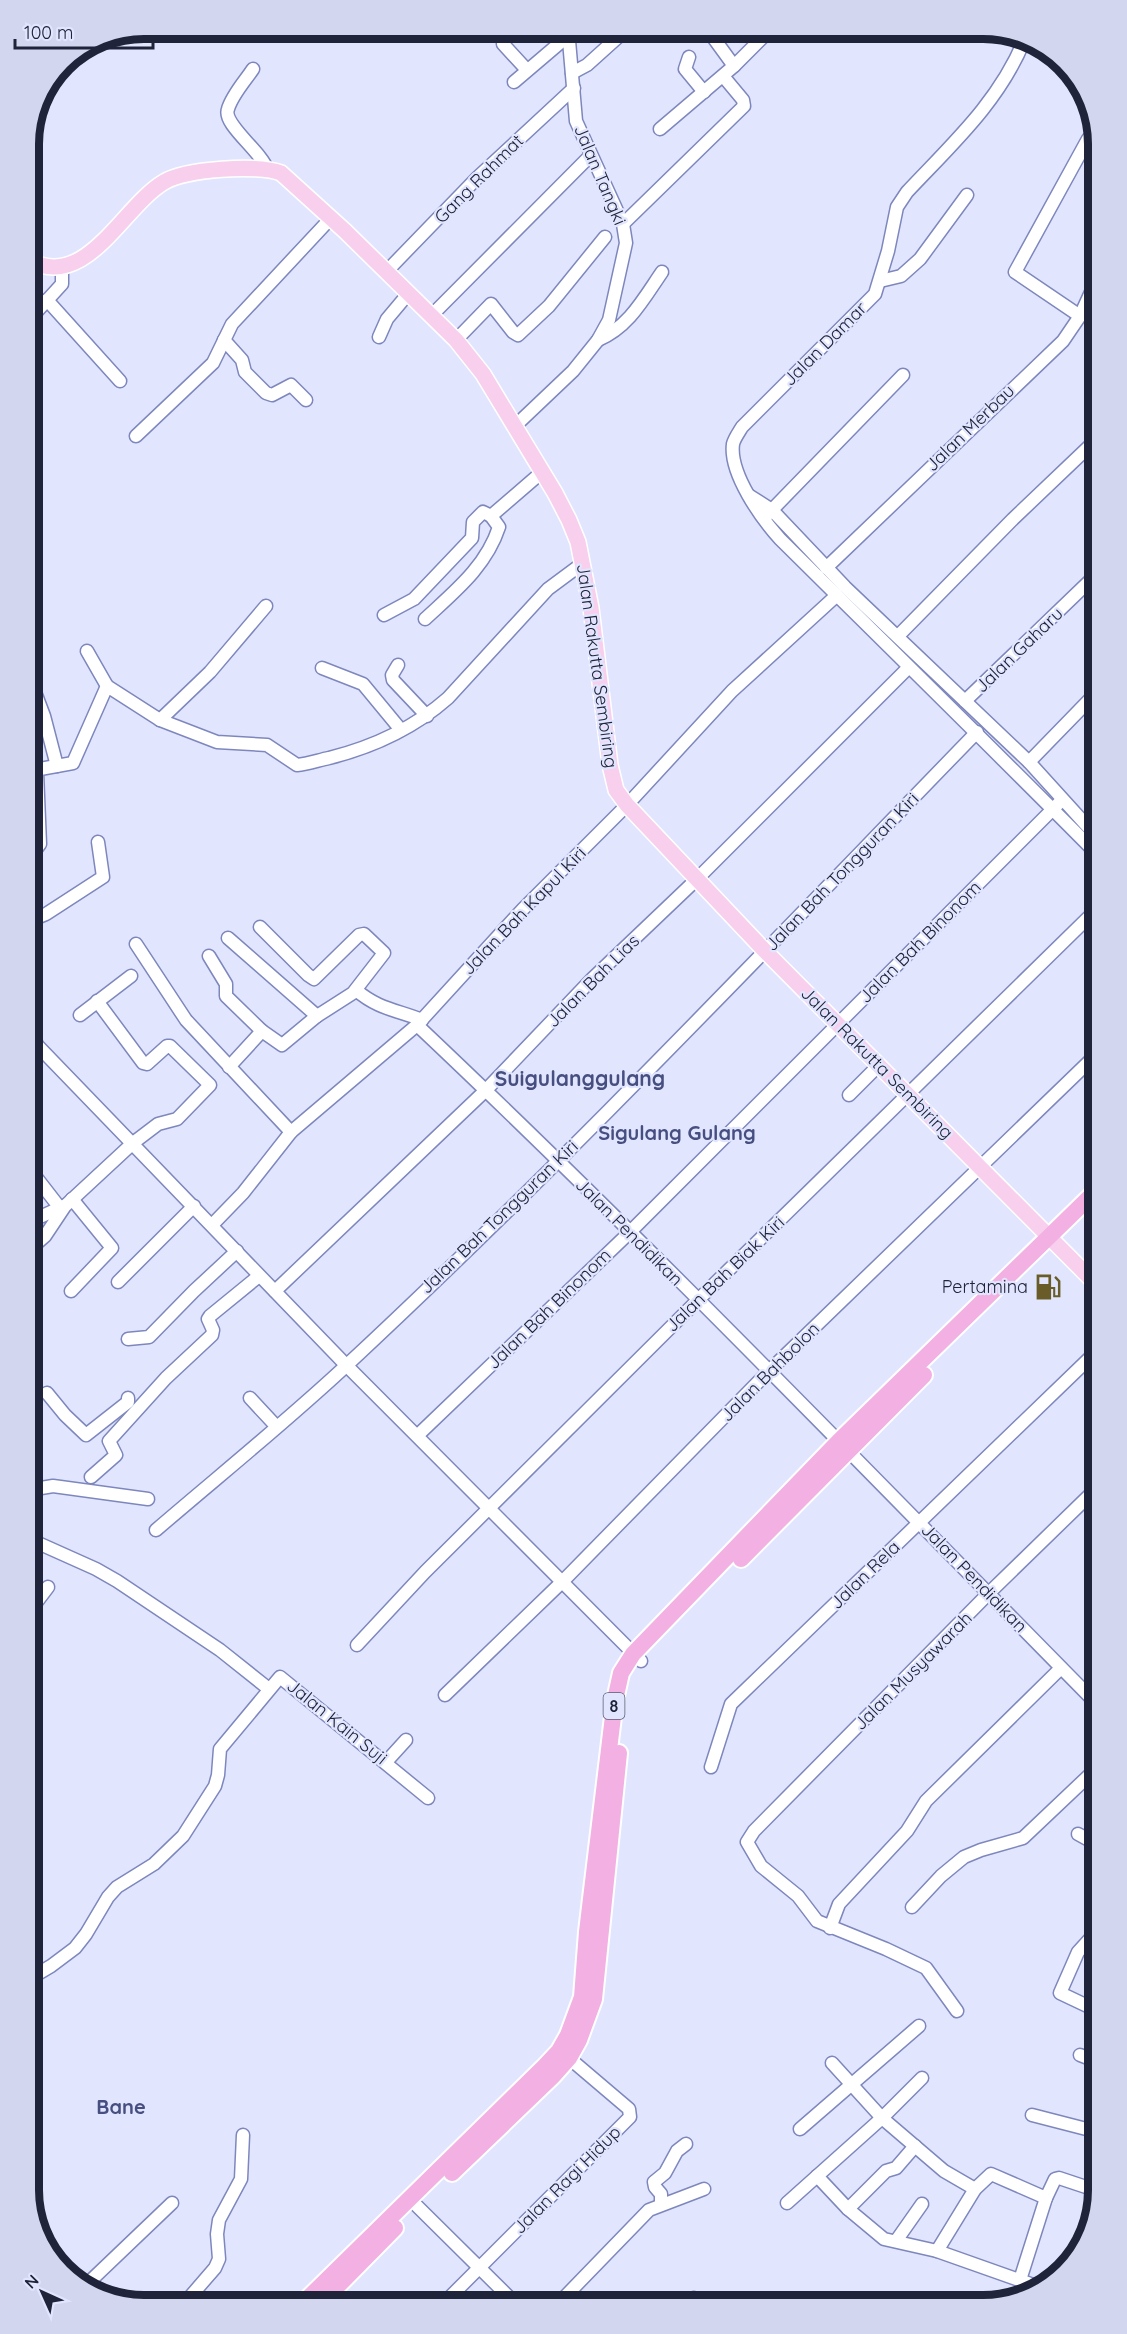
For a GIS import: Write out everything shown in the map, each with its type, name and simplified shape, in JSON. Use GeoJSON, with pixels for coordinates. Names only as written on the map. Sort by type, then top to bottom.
{"type":"FeatureCollection","features":[{"type":"Feature","properties":{"kind":"highway","name":"8"},"geometry":{"type":"LineString","coordinates":[[1055,1240],[1088,1201]]}},
{"type":"Feature","properties":{"kind":"highway","name":"8"},"geometry":{"type":"LineString","coordinates":[[311,2295],[544,2067],[559,2051],[568,2035],[582,1996],[589,1912],[615,1700],[621,1673],[843,1447],[1055,1240],[1088,1213]]}},
{"type":"Feature","properties":{"kind":"highway","name":"8"},"geometry":{"type":"LineString","coordinates":[[329,2295],[569,2058],[579,2040],[594,1999],[625,1702],[637,1657]]}},
{"type":"Feature","properties":{"kind":"main road","name":"Jalan Rakutta Sembiring"},"geometry":{"type":"LineString","coordinates":[[62,268],[84,257],[162,183],[170,179],[216,169],[267,169],[287,177],[456,340],[483,374],[569,520],[584,563],[610,765],[616,790],[627,805],[765,951],[1088,1275]]}},
{"type":"Feature","properties":{"kind":"main road"},"geometry":{"type":"LineString","coordinates":[[39,266],[62,268]]}},
{"type":"Feature","properties":{"kind":"street"},"geometry":{"type":"LineString","coordinates":[[514,82],[560,39]]}},
{"type":"Feature","properties":{"kind":"street","name":"Jalan Tangki"},"geometry":{"type":"LineString","coordinates":[[514,427],[573,371],[598,340],[609,320],[626,243],[623,224],[576,121],[569,39]]}},
{"type":"Feature","properties":{"kind":"street"},"geometry":{"type":"LineString","coordinates":[[572,73],[587,65],[616,39]]}},
{"type":"Feature","properties":{"kind":"street"},"geometry":{"type":"LineString","coordinates":[[714,39],[734,66]]}},
{"type":"Feature","properties":{"kind":"street"},"geometry":{"type":"LineString","coordinates":[[660,129],[723,76],[761,39]]}},
{"type":"Feature","properties":{"kind":"street"},"geometry":{"type":"LineString","coordinates":[[503,44],[527,70]]}},
{"type":"Feature","properties":{"kind":"street","name":"Jalan Damar"},"geometry":{"type":"LineString","coordinates":[[1022,47],[1013,68],[989,104],[897,207],[875,294],[742,428],[733,443],[736,469],[763,519],[908,668],[1058,805],[1087,825]]}},
{"type":"Feature","properties":{"kind":"street"},"geometry":{"type":"LineString","coordinates":[[689,57],[685,69],[704,92]]}},
{"type":"Feature","properties":{"kind":"street"},"geometry":{"type":"LineString","coordinates":[[253,69],[228,106],[226,115],[230,124],[259,154],[267,169]]}},
{"type":"Feature","properties":{"kind":"street"},"geometry":{"type":"LineString","coordinates":[[623,224],[744,106],[743,100],[723,76]]}},
{"type":"Feature","properties":{"kind":"street","name":"Gang Rahmat"},"geometry":{"type":"LineString","coordinates":[[386,272],[477,178],[574,88]]}},
{"type":"Feature","properties":{"kind":"street"},"geometry":{"type":"LineString","coordinates":[[1080,316],[1015,272],[1088,140]]}},
{"type":"Feature","properties":{"kind":"street"},"geometry":{"type":"LineString","coordinates":[[431,316],[590,156]]}},
{"type":"Feature","properties":{"kind":"street"},"geometry":{"type":"LineString","coordinates":[[880,280],[901,276],[920,259],[967,195]]}},
{"type":"Feature","properties":{"kind":"street"},"geometry":{"type":"LineString","coordinates":[[136,436],[213,363],[232,324],[331,218]]}},
{"type":"Feature","properties":{"kind":"street"},"geometry":{"type":"LineString","coordinates":[[456,340],[491,304],[518,335],[549,306],[605,237]]}},
{"type":"Feature","properties":{"kind":"street"},"geometry":{"type":"LineString","coordinates":[[39,309],[62,284],[62,268]]}},
{"type":"Feature","properties":{"kind":"street"},"geometry":{"type":"LineString","coordinates":[[598,340],[612,335],[624,325],[662,272]]}},
{"type":"Feature","properties":{"kind":"street"},"geometry":{"type":"LineString","coordinates":[[379,337],[387,320],[408,294]]}},
{"type":"Feature","properties":{"kind":"street"},"geometry":{"type":"LineString","coordinates":[[47,300],[120,381]]}},
{"type":"Feature","properties":{"kind":"street","name":"Jalan Merbau"},"geometry":{"type":"LineString","coordinates":[[826,568],[1063,341],[1088,305]]}},
{"type":"Feature","properties":{"kind":"street"},"geometry":{"type":"LineString","coordinates":[[224,340],[242,360],[245,372],[266,393],[272,395],[291,385],[306,400]]}},
{"type":"Feature","properties":{"kind":"street"},"geometry":{"type":"LineString","coordinates":[[763,519],[903,375]]}},
{"type":"Feature","properties":{"kind":"street"},"geometry":{"type":"LineString","coordinates":[[898,636],[1013,519],[1088,448]]}},
{"type":"Feature","properties":{"kind":"street"},"geometry":{"type":"LineString","coordinates":[[491,516],[542,472]]}},
{"type":"Feature","properties":{"kind":"street","name":"Jalan Damar"},"geometry":{"type":"LineString","coordinates":[[749,495],[772,510],[826,568],[1029,762],[1058,805],[1088,842]]}},
{"type":"Feature","properties":{"kind":"street"},"geometry":{"type":"LineString","coordinates":[[384,615],[411,602],[472,538],[473,524],[483,512],[491,516],[499,527],[487,554],[467,580],[425,620]]}},
{"type":"Feature","properties":{"kind":"street"},"geometry":{"type":"LineString","coordinates":[[87,651],[107,686],[160,720],[217,742],[267,745],[300,765],[371,745],[427,716],[448,698],[546,591],[584,563]]}},
{"type":"Feature","properties":{"kind":"street","name":"Jalan Gaharu"},"geometry":{"type":"LineString","coordinates":[[965,701],[1088,583]]}},
{"type":"Feature","properties":{"kind":"street","name":"Jalan Bah Kapul Kiri"},"geometry":{"type":"LineString","coordinates":[[212,1225],[243,1192],[291,1132],[419,1022],[523,909],[627,805],[732,691],[836,596]]}},
{"type":"Feature","properties":{"kind":"street"},"geometry":{"type":"LineString","coordinates":[[160,720],[212,669],[266,606]]}},
{"type":"Feature","properties":{"kind":"street"},"geometry":{"type":"LineString","coordinates":[[398,665],[392,675],[393,680],[427,716]]}},
{"type":"Feature","properties":{"kind":"street"},"geometry":{"type":"LineString","coordinates":[[322,668],[363,684],[401,730]]}},
{"type":"Feature","properties":{"kind":"street","name":"Jalan Bah Lias"},"geometry":{"type":"LineString","coordinates":[[274,1291],[486,1090],[592,980],[697,879],[908,668]]}},
{"type":"Feature","properties":{"kind":"street"},"geometry":{"type":"LineString","coordinates":[[39,770],[73,764],[107,686]]}},
{"type":"Feature","properties":{"kind":"street"},"geometry":{"type":"LineString","coordinates":[[1029,762],[1088,702]]}},
{"type":"Feature","properties":{"kind":"street"},"geometry":{"type":"LineString","coordinates":[[39,703],[57,766]]}},
{"type":"Feature","properties":{"kind":"street","name":"Jalan Bah Tongguran Kiri"},"geometry":{"type":"LineString","coordinates":[[156,1530],[346,1365],[557,1161],[977,732]]}},
{"type":"Feature","properties":{"kind":"street","name":"Jalan Bah Binonom"},"geometry":{"type":"LineString","coordinates":[[418,1435],[629,1233],[1058,805]]}},
{"type":"Feature","properties":{"kind":"street"},"geometry":{"type":"LineString","coordinates":[[39,826],[39,845]]}},
{"type":"Feature","properties":{"kind":"street"},"geometry":{"type":"LineString","coordinates":[[39,917],[103,877],[98,842]]}},
{"type":"Feature","properties":{"kind":"street","name":"Jalan Bah Biak Kiri"},"geometry":{"type":"LineString","coordinates":[[357,1645],[425,1572],[698,1300],[1088,918]]}},
{"type":"Feature","properties":{"kind":"street"},"geometry":{"type":"LineString","coordinates":[[210,956],[226,984],[226,996],[262,1031],[282,1045],[317,1016],[356,990],[384,953],[364,934],[359,935],[314,979],[260,927]]}},
{"type":"Feature","properties":{"kind":"street"},"geometry":{"type":"LineString","coordinates":[[228,938],[317,1016]]}},
{"type":"Feature","properties":{"kind":"street"},"geometry":{"type":"LineString","coordinates":[[136,944],[183,1015],[291,1132]]}},
{"type":"Feature","properties":{"kind":"street"},"geometry":{"type":"LineString","coordinates":[[80,1015],[131,976]]}},
{"type":"Feature","properties":{"kind":"street"},"geometry":{"type":"LineString","coordinates":[[356,990],[385,1009],[419,1022]]}},
{"type":"Feature","properties":{"kind":"street"},"geometry":{"type":"LineString","coordinates":[[39,1241],[66,1204],[133,1143],[158,1124],[177,1119],[210,1085],[170,1046],[167,1046],[147,1064],[143,1063],[97,1001]]}},
{"type":"Feature","properties":{"kind":"street","name":"Jalan Pendidikan"},"geometry":{"type":"LineString","coordinates":[[419,1022],[920,1523],[1088,1695]]}},
{"type":"Feature","properties":{"kind":"street"},"geometry":{"type":"LineString","coordinates":[[229,1067],[262,1031]]}},
{"type":"Feature","properties":{"kind":"street"},"geometry":{"type":"LineString","coordinates":[[39,1052],[133,1143],[346,1365],[637,1657]]}},
{"type":"Feature","properties":{"kind":"street","name":"Jalan Bahbolon"},"geometry":{"type":"LineString","coordinates":[[446,1695],[768,1372],[1088,1063]]}},
{"type":"Feature","properties":{"kind":"street"},"geometry":{"type":"LineString","coordinates":[[849,1095],[879,1065]]}},
{"type":"Feature","properties":{"kind":"street"},"geometry":{"type":"LineString","coordinates":[[39,1179],[112,1248],[71,1291]]}},
{"type":"Feature","properties":{"kind":"street"},"geometry":{"type":"LineString","coordinates":[[39,1217],[66,1204]]}},
{"type":"Feature","properties":{"kind":"street"},"geometry":{"type":"LineString","coordinates":[[118,1282],[194,1206]]}},
{"type":"Feature","properties":{"kind":"street"},"geometry":{"type":"LineString","coordinates":[[128,1339],[149,1337],[237,1251]]}},
{"type":"Feature","properties":{"kind":"street"},"geometry":{"type":"LineString","coordinates":[[109,1444],[109,1441],[166,1378],[212,1335],[213,1330],[208,1319],[210,1316],[259,1276]]}},
{"type":"Feature","properties":{"kind":"street","name":"Jalan Rela"},"geometry":{"type":"LineString","coordinates":[[711,1767],[731,1704],[1088,1360]]}},
{"type":"Feature","properties":{"kind":"street"},"geometry":{"type":"LineString","coordinates":[[47,1393],[65,1415],[84,1434],[89,1435],[128,1402],[128,1398]]}},
{"type":"Feature","properties":{"kind":"street"},"geometry":{"type":"LineString","coordinates":[[250,1398],[276,1426]]}},
{"type":"Feature","properties":{"kind":"street"},"geometry":{"type":"LineString","coordinates":[[91,1432],[96,1440],[109,1444],[116,1452],[116,1455],[91,1477]]}},
{"type":"Feature","properties":{"kind":"street"},"geometry":{"type":"LineString","coordinates":[[39,1488],[53,1486],[148,1499]]}},
{"type":"Feature","properties":{"kind":"street","name":"Jalan Musyawarah"},"geometry":{"type":"LineString","coordinates":[[830,1928],[815,1919],[798,1896],[758,1862],[747,1842],[754,1831],[989,1593],[1088,1497]]}},
{"type":"Feature","properties":{"kind":"street"},"geometry":{"type":"LineString","coordinates":[[39,1544],[96,1569],[117,1581],[220,1650],[269,1689]]}},
{"type":"Feature","properties":{"kind":"street"},"geometry":{"type":"LineString","coordinates":[[39,1598],[48,1587]]}},
{"type":"Feature","properties":{"kind":"street"},"geometry":{"type":"LineString","coordinates":[[957,2011],[926,1968],[886,1949],[830,1928],[839,1904],[907,1831],[926,1801],[1061,1668]]}},
{"type":"Feature","properties":{"kind":"street","name":"Jalan Kain Suji"},"geometry":{"type":"LineString","coordinates":[[39,1973],[75,1948],[111,1892],[154,1864],[183,1836],[215,1786],[220,1749],[279,1677],[282,1677],[428,1798]]}},
{"type":"Feature","properties":{"kind":"street"},"geometry":{"type":"LineString","coordinates":[[386,1762],[406,1740]]}},
{"type":"Feature","properties":{"kind":"street"},"geometry":{"type":"LineString","coordinates":[[912,1908],[941,1875],[964,1857],[1023,1838],[1088,1776]]}},
{"type":"Feature","properties":{"kind":"street"},"geometry":{"type":"LineString","coordinates":[[1078,1834],[1088,1840]]}},
{"type":"Feature","properties":{"kind":"street"},"geometry":{"type":"LineString","coordinates":[[1088,1941],[1078,1952],[1060,1993],[1088,2006]]}},
{"type":"Feature","properties":{"kind":"street"},"geometry":{"type":"LineString","coordinates":[[800,2129],[919,2026]]}},
{"type":"Feature","properties":{"kind":"street"},"geometry":{"type":"LineString","coordinates":[[1080,2055],[1088,2058]]}},
{"type":"Feature","properties":{"kind":"street","name":"Jalan Ragi Hidup"},"geometry":{"type":"LineString","coordinates":[[452,2295],[630,2117],[629,2109],[569,2058]]}},
{"type":"Feature","properties":{"kind":"street"},"geometry":{"type":"LineString","coordinates":[[832,2063],[882,2118],[944,2170],[975,2189]]}},
{"type":"Feature","properties":{"kind":"street"},"geometry":{"type":"LineString","coordinates":[[787,2203],[882,2118],[922,2078]]}},
{"type":"Feature","properties":{"kind":"street"},"geometry":{"type":"LineString","coordinates":[[1032,2115],[1088,2129]]}},
{"type":"Feature","properties":{"kind":"street"},"geometry":{"type":"LineString","coordinates":[[192,2295],[215,2268],[219,2259],[217,2234],[219,2220],[241,2179],[243,2135]]}},
{"type":"Feature","properties":{"kind":"street"},"geometry":{"type":"LineString","coordinates":[[661,2203],[662,2194],[655,2187],[654,2182],[665,2173],[677,2151],[686,2144]]}},
{"type":"Feature","properties":{"kind":"street"},"geometry":{"type":"LineString","coordinates":[[849,2209],[886,2171],[896,2168],[915,2146]]}},
{"type":"Feature","properties":{"kind":"street"},"geometry":{"type":"LineString","coordinates":[[937,2251],[975,2189],[988,2176],[994,2174],[1046,2198]]}},
{"type":"Feature","properties":{"kind":"street"},"geometry":{"type":"LineString","coordinates":[[817,2176],[882,2238],[937,2251],[1030,2284]]}},
{"type":"Feature","properties":{"kind":"street"},"geometry":{"type":"LineString","coordinates":[[1020,2280],[1053,2183],[1059,2178],[1088,2187]]}},
{"type":"Feature","properties":{"kind":"street"},"geometry":{"type":"LineString","coordinates":[[566,2295],[649,2210],[661,2203],[704,2189]]}},
{"type":"Feature","properties":{"kind":"street"},"geometry":{"type":"LineString","coordinates":[[91,2280],[172,2203]]}},
{"type":"Feature","properties":{"kind":"street"},"geometry":{"type":"LineString","coordinates":[[896,2241],[922,2204]]}},
{"type":"Feature","properties":{"kind":"street"},"geometry":{"type":"LineString","coordinates":[[417,2206],[507,2295]]}},
{"type":"Feature","properties":{"kind":"place","name":"Pertamina"},"geometry":{"type":"Point","coordinates":[1048,1287]}},
{"type":"Feature","properties":{"kind":"district","name":"Suigulanggulang"},"geometry":{"type":"Point","coordinates":[580,1079]}},
{"type":"Feature","properties":{"kind":"district","name":"Sigulang Gulang"},"geometry":{"type":"Point","coordinates":[677,1133]}},
{"type":"Feature","properties":{"kind":"district","name":"Bane"},"geometry":{"type":"Point","coordinates":[121,2107]}}]}
